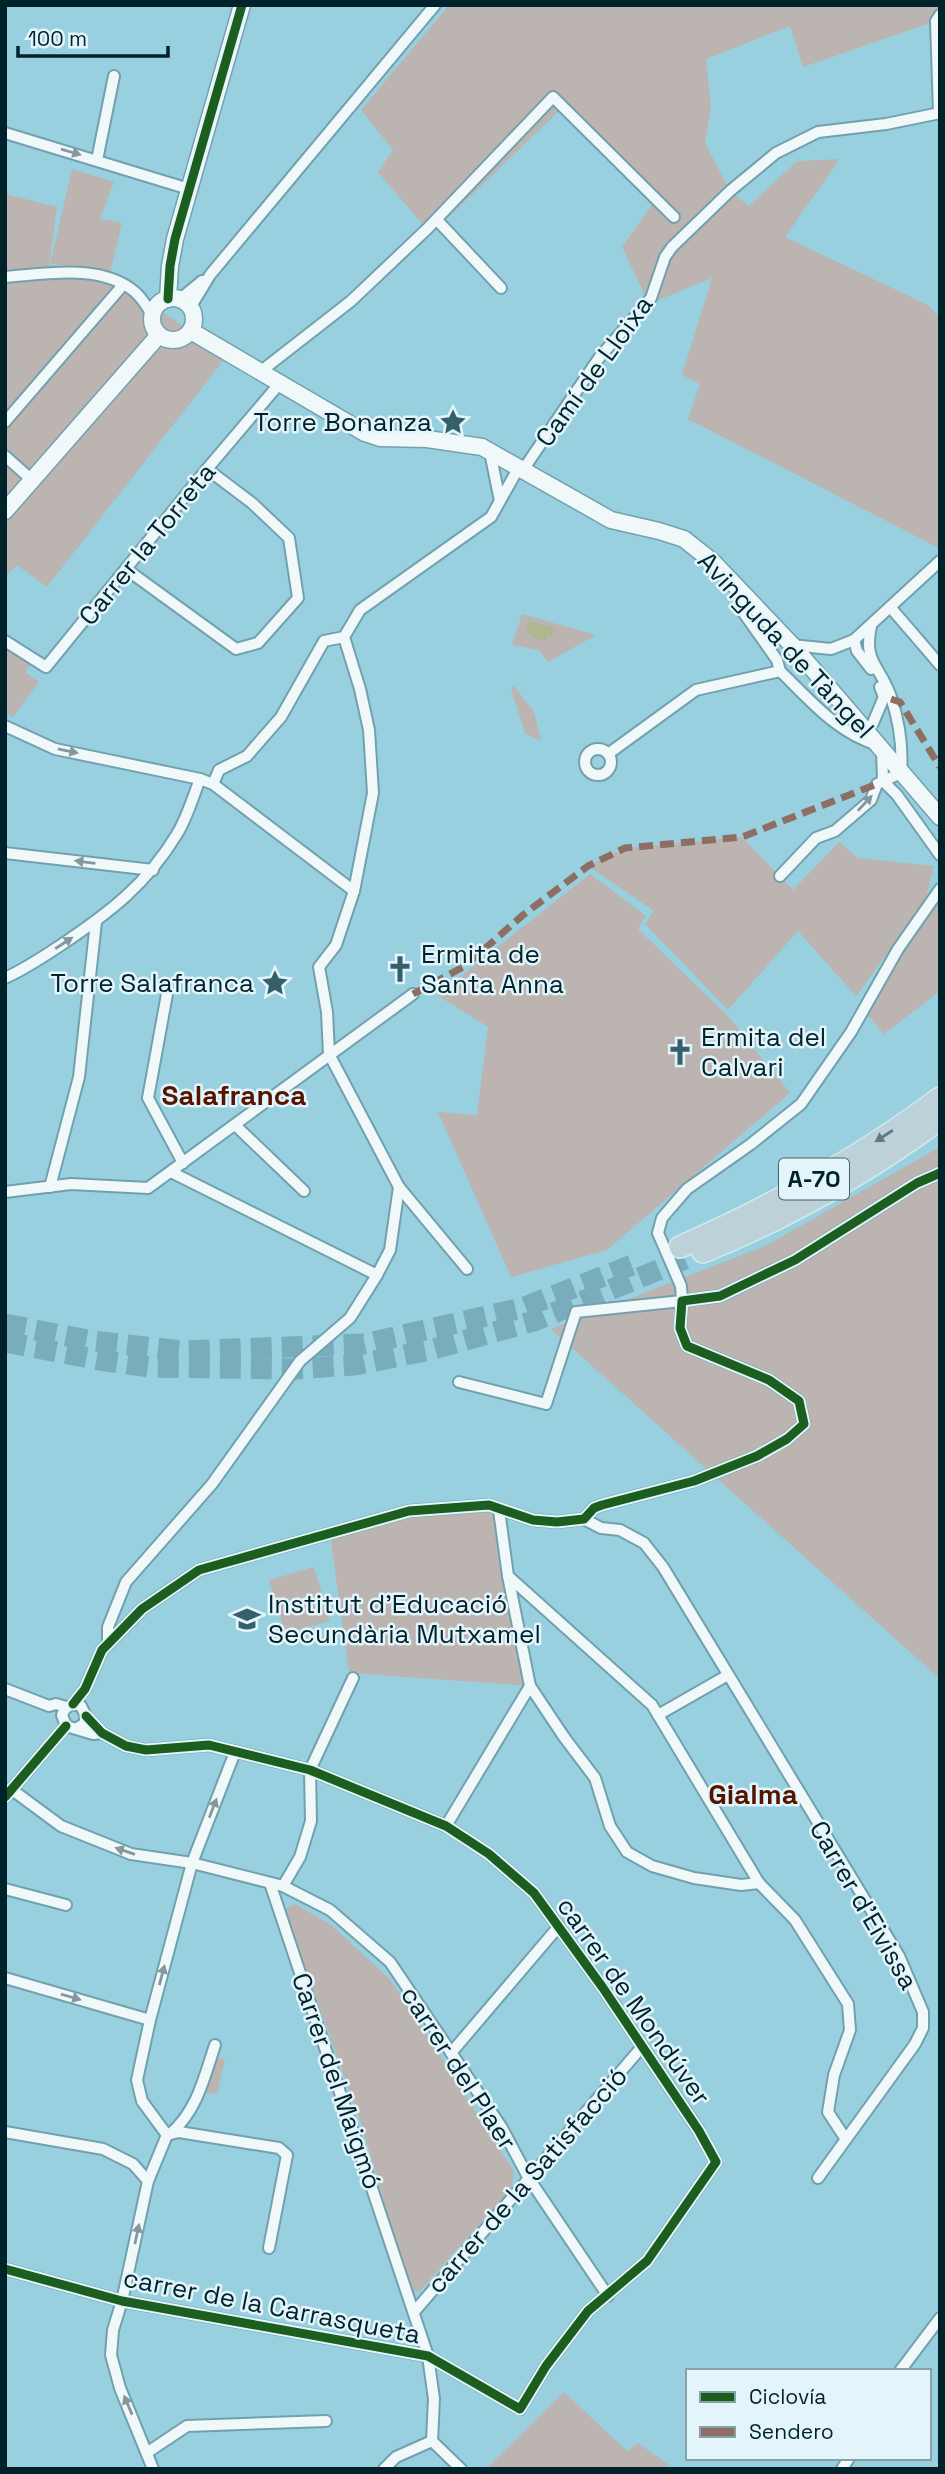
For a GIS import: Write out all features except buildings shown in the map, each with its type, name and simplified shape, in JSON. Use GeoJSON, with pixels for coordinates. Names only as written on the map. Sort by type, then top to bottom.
{"type":"FeatureCollection","features":[{"type":"Feature","properties":{"kind":"highway","name":"A-70"},"geometry":{"type":"LineString","coordinates":[[940,1098],[822,1175],[718,1230],[682,1253],[729,1241],[788,1212],[866,1168],[940,1119]]}},
{"type":"Feature","properties":{"kind":"main road"},"geometry":{"type":"LineString","coordinates":[[179,302],[161,302],[152,314],[153,326],[159,335],[174,340],[186,336],[195,320],[179,302],[170,266],[175,239],[242,5]]}},
{"type":"Feature","properties":{"kind":"main road","name":"Avinguda de Tàngel"},"geometry":{"type":"LineString","coordinates":[[191,331],[365,433],[380,438],[427,439],[470,444],[490,452],[611,520],[684,539],[699,549],[744,594],[868,725],[880,748],[940,817]]}},
{"type":"Feature","properties":{"kind":"main road"},"geometry":{"type":"LineString","coordinates":[[5,512],[159,335]]}},
{"type":"Feature","properties":{"kind":"street"},"geometry":{"type":"LineString","coordinates":[[179,302],[210,275],[435,5]]}},
{"type":"Feature","properties":{"kind":"street"},"geometry":{"type":"LineString","coordinates":[[940,15],[936,21],[940,113]]}},
{"type":"Feature","properties":{"kind":"street"},"geometry":{"type":"LineString","coordinates":[[97,160],[114,76]]}},
{"type":"Feature","properties":{"kind":"street"},"geometry":{"type":"LineString","coordinates":[[260,372],[351,301],[437,219],[553,97],[674,216]]}},
{"type":"Feature","properties":{"kind":"street","name":"Camí de Lloixa"},"geometry":{"type":"LineString","coordinates":[[344,637],[360,610],[491,517],[521,469],[599,358],[651,298],[665,257],[672,247],[730,191],[776,153],[818,132],[886,124],[940,113]]}},
{"type":"Feature","properties":{"kind":"street"},"geometry":{"type":"LineString","coordinates":[[5,133],[189,189]]}},
{"type":"Feature","properties":{"kind":"street"},"geometry":{"type":"LineString","coordinates":[[437,219],[501,288]]}},
{"type":"Feature","properties":{"kind":"street"},"geometry":{"type":"LineString","coordinates":[[5,277],[64,272],[105,276],[135,292],[152,314]]}},
{"type":"Feature","properties":{"kind":"street"},"geometry":{"type":"LineString","coordinates":[[5,422],[123,285]]}},
{"type":"Feature","properties":{"kind":"street","name":"Carrer la Torreta"},"geometry":{"type":"LineString","coordinates":[[5,641],[46,667],[280,383]]}},
{"type":"Feature","properties":{"kind":"street"},"geometry":{"type":"LineString","coordinates":[[490,452],[500,501]]}},
{"type":"Feature","properties":{"kind":"street"},"geometry":{"type":"LineString","coordinates":[[5,456],[33,481]]}},
{"type":"Feature","properties":{"kind":"street"},"geometry":{"type":"LineString","coordinates":[[126,569],[236,649],[258,643],[298,598],[289,538],[252,503],[207,469]]}},
{"type":"Feature","properties":{"kind":"street"},"geometry":{"type":"LineString","coordinates":[[792,645],[831,649],[854,640],[940,561]]}},
{"type":"Feature","properties":{"kind":"street"},"geometry":{"type":"LineString","coordinates":[[744,594],[741,608],[777,660],[780,671],[837,726],[880,748],[880,783],[871,800],[835,831],[816,838],[780,876]]}},
{"type":"Feature","properties":{"kind":"street"},"geometry":{"type":"LineString","coordinates":[[891,608],[940,665]]}},
{"type":"Feature","properties":{"kind":"street"},"geometry":{"type":"LineString","coordinates":[[872,626],[867,645],[873,663],[884,679],[903,752],[901,772],[880,783]]}},
{"type":"Feature","properties":{"kind":"street"},"geometry":{"type":"LineString","coordinates":[[213,784],[219,769],[247,756],[281,717],[324,641],[344,637],[369,730],[373,793],[354,891],[335,945],[320,967],[327,1012],[329,1054],[399,1187],[467,1269]]}},
{"type":"Feature","properties":{"kind":"street"},"geometry":{"type":"LineString","coordinates":[[854,640],[858,651],[876,676],[884,697],[868,725]]}},
{"type":"Feature","properties":{"kind":"street"},"geometry":{"type":"LineString","coordinates":[[608,754],[696,690],[780,671]]}},
{"type":"Feature","properties":{"kind":"street"},"geometry":{"type":"LineString","coordinates":[[868,725],[889,723],[899,730]]}},
{"type":"Feature","properties":{"kind":"street"},"geometry":{"type":"LineString","coordinates":[[5,726],[55,749],[213,784],[354,891]]}},
{"type":"Feature","properties":{"kind":"street"},"geometry":{"type":"LineString","coordinates":[[5,978],[21,971],[96,922],[132,893],[153,870],[179,832],[200,779]]}},
{"type":"Feature","properties":{"kind":"street"},"geometry":{"type":"LineString","coordinates":[[880,783],[897,795],[940,855]]}},
{"type":"Feature","properties":{"kind":"street"},"geometry":{"type":"LineString","coordinates":[[5,853],[153,870]]}},
{"type":"Feature","properties":{"kind":"street"},"geometry":{"type":"LineString","coordinates":[[270,1883],[192,1863],[131,1854],[61,1826],[8,1793],[69,1717],[107,1644],[142,1609],[199,1570],[409,1511],[489,1505],[544,1522],[584,1519],[594,1508],[694,1481],[757,1456],[804,1424],[799,1401],[769,1380],[687,1346],[680,1328],[681,1286],[658,1233],[662,1218],[687,1189],[751,1144],[801,1104],[850,1032],[898,949],[940,889]]}},
{"type":"Feature","properties":{"kind":"street"},"geometry":{"type":"LineString","coordinates":[[50,1187],[79,1077],[96,922]]}},
{"type":"Feature","properties":{"kind":"street"},"geometry":{"type":"LineString","coordinates":[[167,994],[148,1098],[183,1163]]}},
{"type":"Feature","properties":{"kind":"street"},"geometry":{"type":"LineString","coordinates":[[5,1192],[71,1184],[148,1188],[413,994]]}},
{"type":"Feature","properties":{"kind":"street"},"geometry":{"type":"LineString","coordinates":[[235,1125],[303,1191]]}},
{"type":"Feature","properties":{"kind":"street"},"geometry":{"type":"LineString","coordinates":[[922,1181],[940,1166]]}},
{"type":"Feature","properties":{"kind":"street"},"geometry":{"type":"LineString","coordinates":[[171,1172],[377,1275]]}},
{"type":"Feature","properties":{"kind":"street"},"geometry":{"type":"LineString","coordinates":[[459,1382],[546,1404],[576,1312],[720,1296],[795,1260],[922,1181],[940,1173]]}},
{"type":"Feature","properties":{"kind":"street"},"geometry":{"type":"LineString","coordinates":[[107,1644],[108,1627],[126,1582],[212,1484],[300,1361],[349,1318],[377,1275],[390,1250],[399,1187]]}},
{"type":"Feature","properties":{"kind":"street"},"geometry":{"type":"LineString","coordinates":[[499,1510],[508,1576],[530,1686],[595,1778],[610,1826],[627,1852],[652,1866],[694,1878],[741,1885],[759,1883]]}},
{"type":"Feature","properties":{"kind":"street","name":"Carrer d'Eivissa"},"geometry":{"type":"LineString","coordinates":[[584,1519],[601,1528],[620,1530],[644,1544],[663,1567],[899,1956],[923,2012],[923,2028],[915,2044],[818,2178]]}},
{"type":"Feature","properties":{"kind":"street"},"geometry":{"type":"LineString","coordinates":[[508,1576],[652,1705],[759,1883],[795,1920],[848,2004],[850,2030],[834,2075],[828,2112],[845,2138]]}},
{"type":"Feature","properties":{"kind":"street"},"geometry":{"type":"LineString","coordinates":[[658,1715],[728,1675]]}},
{"type":"Feature","properties":{"kind":"street"},"geometry":{"type":"LineString","coordinates":[[283,1886],[300,1857],[311,1821],[310,1770],[353,1678]]}},
{"type":"Feature","properties":{"kind":"street"},"geometry":{"type":"LineString","coordinates":[[446,1826],[530,1686]]}},
{"type":"Feature","properties":{"kind":"street"},"geometry":{"type":"LineString","coordinates":[[6,1690],[49,1706],[84,1724],[85,1689]]}},
{"type":"Feature","properties":{"kind":"street"},"geometry":{"type":"LineString","coordinates":[[69,1717],[85,1713]]}},
{"type":"Feature","properties":{"kind":"street","name":"carrer de Mondúver"},"geometry":{"type":"LineString","coordinates":[[85,1713],[102,1733],[126,1746],[146,1750],[209,1745],[310,1770],[446,1826],[489,1854],[534,1893],[603,1988],[699,2131],[716,2162],[647,2261],[608,2296]]}},
{"type":"Feature","properties":{"kind":"street","name":"carrer de Mondúver"},"geometry":{"type":"LineString","coordinates":[[69,1717],[93,1734],[102,1733]]}},
{"type":"Feature","properties":{"kind":"street"},"geometry":{"type":"LineString","coordinates":[[167,2135],[142,2101],[137,2080],[150,2020],[192,1863],[235,1752]]}},
{"type":"Feature","properties":{"kind":"street","name":"carrer del Plaer"},"geometry":{"type":"LineString","coordinates":[[270,1883],[283,1886],[330,1910],[390,1962],[502,2128],[528,2177],[608,2296]]}},
{"type":"Feature","properties":{"kind":"street","name":"Carrer del Maigmó"},"geometry":{"type":"LineString","coordinates":[[270,1883],[428,2356],[434,2399],[432,2441]]}},
{"type":"Feature","properties":{"kind":"street"},"geometry":{"type":"LineString","coordinates":[[5,1889],[66,1905]]}},
{"type":"Feature","properties":{"kind":"street"},"geometry":{"type":"LineString","coordinates":[[451,2053],[559,1926]]}},
{"type":"Feature","properties":{"kind":"street"},"geometry":{"type":"LineString","coordinates":[[5,1978],[150,2020]]}},
{"type":"Feature","properties":{"kind":"street"},"geometry":{"type":"LineString","coordinates":[[153,2469],[120,2388],[111,2355],[113,2330],[122,2301],[148,2181],[167,2135],[178,2126],[198,2097],[215,2045]]}},
{"type":"Feature","properties":{"kind":"street","name":"carrer de la Satisfacció"},"geometry":{"type":"LineString","coordinates":[[414,2312],[642,2048]]}},
{"type":"Feature","properties":{"kind":"street"},"geometry":{"type":"LineString","coordinates":[[5,2132],[103,2149],[133,2164],[148,2181]]}},
{"type":"Feature","properties":{"kind":"street"},"geometry":{"type":"LineString","coordinates":[[167,2135],[179,2132],[267,2146],[279,2148],[287,2155],[269,2248]]}},
{"type":"Feature","properties":{"kind":"street","name":"carrer de la Carrasqueta"},"geometry":{"type":"LineString","coordinates":[[5,2269],[122,2301],[428,2356],[520,2409],[545,2366],[588,2311],[608,2296]]}},
{"type":"Feature","properties":{"kind":"street"},"geometry":{"type":"LineString","coordinates":[[902,2369],[940,2318]]}},
{"type":"Feature","properties":{"kind":"street"},"geometry":{"type":"LineString","coordinates":[[148,2452],[187,2426],[326,2421]]}},
{"type":"Feature","properties":{"kind":"street"},"geometry":{"type":"LineString","coordinates":[[384,2469],[396,2457],[432,2441],[461,2469]]}},
{"type":"Feature","properties":{"kind":"shaded area"},"geometry":{"type":"Polygon","coordinates":[[[449,5],[940,5],[940,15],[936,21],[803,67],[790,26],[706,59],[711,108],[705,143],[730,191],[749,206],[797,161],[840,159],[785,237],[928,305],[940,318],[940,544],[937,547],[688,419],[700,384],[682,375],[712,278],[649,304],[622,247],[654,202],[560,110],[431,234],[378,172],[393,150],[361,110],[449,5]]]}},
{"type":"Feature","properties":{"kind":"shaded area"},"geometry":{"type":"Polygon","coordinates":[[[72,169],[114,182],[100,219],[122,223],[110,273],[91,268],[50,264],[72,169]]]}},
{"type":"Feature","properties":{"kind":"shaded area"},"geometry":{"type":"Polygon","coordinates":[[[5,194],[57,207],[49,265],[82,268],[117,278],[113,297],[123,285],[226,357],[47,587],[17,565],[5,577],[5,194]]]}},
{"type":"Feature","properties":{"kind":"shaded area"},"geometry":{"type":"Polygon","coordinates":[[[522,614],[596,635],[548,662],[539,650],[512,645],[522,614]]]}},
{"type":"Feature","properties":{"kind":"shaded area"},"geometry":{"type":"Polygon","coordinates":[[[529,621],[554,628],[552,637],[547,636],[545,641],[531,637],[526,633],[529,621]]]}},
{"type":"Feature","properties":{"kind":"shaded area"},"geometry":{"type":"Polygon","coordinates":[[[5,641],[34,660],[25,672],[39,682],[13,717],[5,714],[5,641]]]}},
{"type":"Feature","properties":{"kind":"shaded area"},"geometry":{"type":"Polygon","coordinates":[[[513,685],[534,712],[541,741],[525,733],[511,689],[513,685]]]}},
{"type":"Feature","properties":{"kind":"shaded area"},"geometry":{"type":"Polygon","coordinates":[[[742,837],[793,890],[839,842],[858,858],[934,866],[925,902],[856,996],[798,931],[728,1010],[645,924],[654,911],[588,866],[625,848],[742,837]]]}},
{"type":"Feature","properties":{"kind":"shaded area"},"geometry":{"type":"Polygon","coordinates":[[[590,874],[646,916],[638,929],[728,1016],[790,1093],[607,1250],[511,1277],[438,1112],[477,1115],[488,1027],[437,995],[590,874]]]}},
{"type":"Feature","properties":{"kind":"shaded area"},"geometry":{"type":"Polygon","coordinates":[[[940,895],[940,991],[884,1034],[863,1010],[940,895]]]}},
{"type":"Feature","properties":{"kind":"shaded area"},"geometry":{"type":"Polygon","coordinates":[[[940,1147],[940,1679],[551,1329],[765,1246],[940,1147]]]}},
{"type":"Feature","properties":{"kind":"shaded area"},"geometry":{"type":"Polygon","coordinates":[[[489,1505],[499,1510],[530,1686],[349,1673],[330,1534],[409,1511],[489,1505]]]}},
{"type":"Feature","properties":{"kind":"shaded area"},"geometry":{"type":"Polygon","coordinates":[[[314,1567],[330,1621],[285,1634],[269,1580],[314,1567]]]}},
{"type":"Feature","properties":{"kind":"shaded area"},"geometry":{"type":"Polygon","coordinates":[[[295,1904],[331,1925],[388,1977],[514,2171],[512,2188],[419,2292],[410,2290],[360,2120],[284,1909],[295,1904]]]}},
{"type":"Feature","properties":{"kind":"shaded area"},"geometry":{"type":"Polygon","coordinates":[[[213,2057],[225,2059],[217,2094],[206,2093],[213,2057]]]}},
{"type":"Feature","properties":{"kind":"shaded area"},"geometry":{"type":"Polygon","coordinates":[[[564,2392],[627,2451],[638,2443],[669,2465],[665,2469],[486,2469],[564,2392]]]}},
{"type":"Feature","properties":{"kind":"tunnel"},"geometry":{"type":"LineString","coordinates":[[5,1342],[148,1367],[294,1369],[355,1365],[430,1350],[534,1321],[685,1259]]}},
{"type":"Feature","properties":{"kind":"tunnel"},"geometry":{"type":"LineString","coordinates":[[5,1324],[92,1341],[184,1351],[364,1344],[522,1308],[635,1264]]}},
{"type":"Feature","properties":{"kind":"marked path"},"geometry":{"type":"LineString","coordinates":[[891,699],[900,702],[940,767]]}},
{"type":"Feature","properties":{"kind":"marked path"},"geometry":{"type":"LineString","coordinates":[[413,994],[465,966],[523,915],[588,866],[625,848],[742,837],[877,784]]}},
{"type":"Feature","properties":{"kind":"cycle path"},"geometry":{"type":"LineString","coordinates":[[168,299],[175,239],[242,5]]}},
{"type":"Feature","properties":{"kind":"cycle path"},"geometry":{"type":"LineString","coordinates":[[73,1704],[85,1689],[102,1650],[142,1609],[199,1570],[409,1511],[489,1505],[533,1520],[557,1522],[584,1519],[594,1508],[694,1481],[757,1456],[787,1439],[804,1424],[799,1401],[769,1380],[687,1346],[680,1328],[682,1301],[720,1296],[795,1260],[917,1183],[940,1173]]}},
{"type":"Feature","properties":{"kind":"cycle path"},"geometry":{"type":"LineString","coordinates":[[5,2269],[122,2301],[428,2356],[520,2409],[546,2366],[588,2311],[647,2261],[716,2162],[699,2131],[603,1988],[534,1893],[489,1854],[446,1826],[310,1770],[209,1745],[146,1750],[126,1746],[102,1733],[86,1716]]}},
{"type":"Feature","properties":{"kind":"cycle path"},"geometry":{"type":"LineString","coordinates":[[5,1797],[66,1726]]}},
{"type":"Feature","properties":{"kind":"place","name":"Torre Bonanza"},"geometry":{"type":"Point","coordinates":[453,422]}},
{"type":"Feature","properties":{"kind":"place","name":"Ermita de Santa Anna"},"geometry":{"type":"Point","coordinates":[400,969]}},
{"type":"Feature","properties":{"kind":"place","name":"Torre Salafranca"},"geometry":{"type":"Point","coordinates":[275,983]}},
{"type":"Feature","properties":{"kind":"place","name":"Ermita del Calvari"},"geometry":{"type":"Point","coordinates":[680,1052]}},
{"type":"Feature","properties":{"kind":"place","name":"Institut d'Educació Secundària Mutxamel"},"geometry":{"type":"Point","coordinates":[247,1619]}},
{"type":"Feature","properties":{"kind":"district","name":"Salafranca"},"geometry":{"type":"Point","coordinates":[234,1095]}},
{"type":"Feature","properties":{"kind":"district","name":"Gialma"},"geometry":{"type":"Point","coordinates":[753,1794]}}]}
